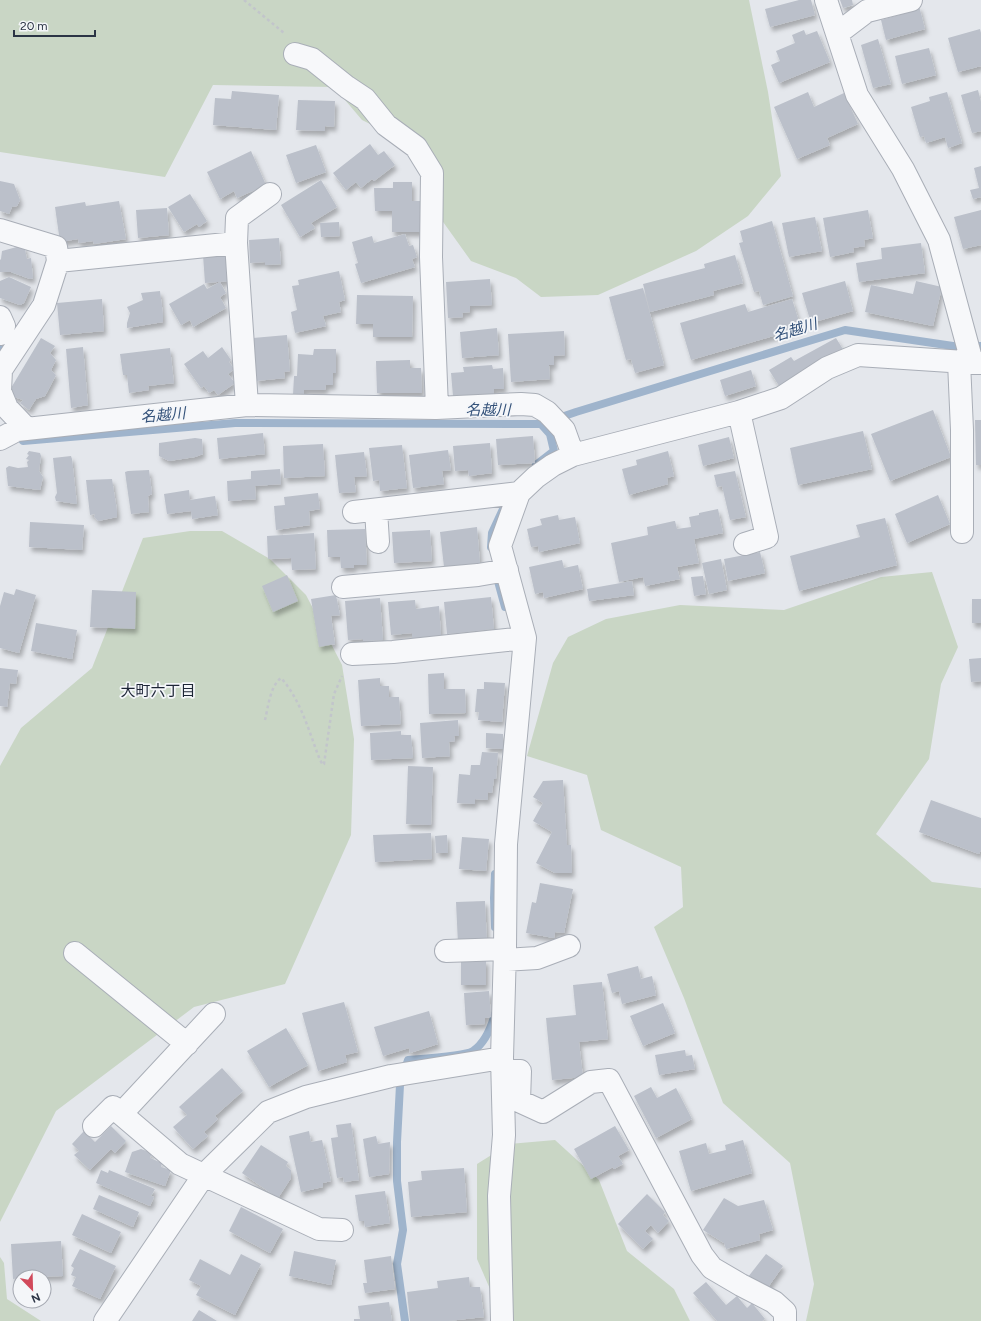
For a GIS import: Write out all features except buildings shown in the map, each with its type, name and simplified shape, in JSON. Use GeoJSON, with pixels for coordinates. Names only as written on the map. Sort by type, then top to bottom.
{"type":"FeatureCollection","features":[{"type":"Feature","properties":{"kind":"street"},"geometry":{"type":"LineString","coordinates":[[826,0],[857,95],[903,169],[939,240],[971,362],[962,430],[962,532]]}},
{"type":"Feature","properties":{"kind":"street"},"geometry":{"type":"LineString","coordinates":[[838,33],[867,11],[911,0]]}},
{"type":"Feature","properties":{"kind":"street"},"geometry":{"type":"LineString","coordinates":[[300,55],[312,59],[347,87],[365,99],[386,124],[416,147],[432,173],[433,317],[437,408]]}},
{"type":"Feature","properties":{"kind":"street"},"geometry":{"type":"LineString","coordinates":[[414,159],[422,170],[426,179],[432,204]]}},
{"type":"Feature","properties":{"kind":"street"},"geometry":{"type":"LineString","coordinates":[[247,405],[236,243],[237,218],[270,194]]}},
{"type":"Feature","properties":{"kind":"street"},"geometry":{"type":"LineString","coordinates":[[0,230],[56,247],[58,261],[44,305],[0,370],[0,391],[7,408],[26,429]]}},
{"type":"Feature","properties":{"kind":"street"},"geometry":{"type":"LineString","coordinates":[[58,261],[236,243]]}},
{"type":"Feature","properties":{"kind":"street"},"geometry":{"type":"LineString","coordinates":[[0,317],[4,326],[0,334]]}},
{"type":"Feature","properties":{"kind":"street"},"geometry":{"type":"LineString","coordinates":[[502,1321],[499,1196],[504,1135],[502,1064],[506,844],[525,638],[500,546],[518,493],[536,477],[553,465],[573,455],[738,412],[781,398],[827,368],[858,355],[971,362]]}},
{"type":"Feature","properties":{"kind":"street"},"geometry":{"type":"LineString","coordinates":[[1,435],[17,430],[247,405],[437,408],[521,404],[535,405],[546,412],[564,430],[573,455]]}},
{"type":"Feature","properties":{"kind":"street"},"geometry":{"type":"LineString","coordinates":[[738,412],[767,537],[745,544]]}},
{"type":"Feature","properties":{"kind":"street"},"geometry":{"type":"LineString","coordinates":[[354,512],[518,493]]}},
{"type":"Feature","properties":{"kind":"street"},"geometry":{"type":"LineString","coordinates":[[376,510],[378,542]]}},
{"type":"Feature","properties":{"kind":"street"},"geometry":{"type":"LineString","coordinates":[[343,587],[478,575],[507,570]]}},
{"type":"Feature","properties":{"kind":"street"},"geometry":{"type":"LineString","coordinates":[[352,654],[393,652],[525,638]]}},
{"type":"Feature","properties":{"kind":"street"},"geometry":{"type":"LineString","coordinates":[[446,951],[505,954],[537,958],[569,946]]}},
{"type":"Feature","properties":{"kind":"street"},"geometry":{"type":"LineString","coordinates":[[75,953],[187,1044]]}},
{"type":"Feature","properties":{"kind":"street"},"geometry":{"type":"LineString","coordinates":[[121,1114],[214,1014]]}},
{"type":"Feature","properties":{"kind":"street"},"geometry":{"type":"LineString","coordinates":[[105,1321],[204,1176],[268,1112],[306,1097],[391,1076],[502,1064],[520,1071],[519,1101],[543,1112],[591,1082],[609,1080],[702,1255],[712,1268],[774,1302],[785,1312],[785,1321]]}},
{"type":"Feature","properties":{"kind":"street"},"geometry":{"type":"LineString","coordinates":[[94,1126],[112,1107],[180,1164],[319,1229],[342,1230]]}},
{"type":"Feature","properties":{"kind":"path"},"geometry":{"type":"LineString","coordinates":[[244,0],[293,40],[302,49],[300,55]]}},
{"type":"Feature","properties":{"kind":"path"},"geometry":{"type":"LineString","coordinates":[[265,720],[275,685],[281,678],[289,688],[298,704],[323,765],[334,694],[352,654]]}},
{"type":"Feature","properties":{"kind":"green space"},"geometry":{"type":"Polygon","coordinates":[[[0,0],[749,0],[768,92],[781,176],[748,216],[696,251],[598,295],[541,297],[516,278],[471,261],[436,212],[429,162],[386,132],[362,120],[334,87],[213,85],[165,177],[0,152],[0,0]]]}},
{"type":"Feature","properties":{"kind":"green space"},"geometry":{"type":"Polygon","coordinates":[[[190,531],[222,531],[270,559],[306,595],[342,665],[354,739],[351,835],[285,984],[194,1007],[56,1111],[0,1222],[0,766],[21,728],[92,668],[143,538],[190,531]]]}},
{"type":"Feature","properties":{"kind":"green space"},"geometry":{"type":"Polygon","coordinates":[[[932,572],[958,647],[941,684],[929,759],[876,834],[932,882],[981,888],[981,1321],[806,1321],[814,1284],[790,1163],[723,1103],[684,998],[654,927],[683,907],[681,867],[601,830],[587,775],[527,756],[553,663],[568,637],[606,619],[680,605],[784,610],[881,577],[932,572]]]}},
{"type":"Feature","properties":{"kind":"green space"},"geometry":{"type":"Polygon","coordinates":[[[555,1140],[599,1180],[627,1251],[674,1289],[690,1321],[504,1321],[477,1259],[477,1164],[509,1144],[555,1140]]]}},
{"type":"Feature","properties":{"kind":"green space"},"geometry":{"type":"Polygon","coordinates":[[[0,1257],[4,1263],[7,1299],[12,1302],[12,1309],[22,1309],[41,1321],[0,1321],[0,1257]]]}},
{"type":"Feature","properties":{"kind":"waterway","name":"名越川"},"geometry":{"type":"LineString","coordinates":[[17,432],[23,441],[235,423],[541,424],[845,330],[953,346],[981,346]]}},
{"type":"Feature","properties":{"kind":"waterway","name":"名越川"},"geometry":{"type":"LineString","coordinates":[[0,350],[7,335]]}},
{"type":"Feature","properties":{"kind":"waterway"},"geometry":{"type":"LineString","coordinates":[[536,465],[554,451],[550,434],[541,424]]}},
{"type":"Feature","properties":{"kind":"waterway"},"geometry":{"type":"LineString","coordinates":[[491,547],[492,533],[504,507]]}},
{"type":"Feature","properties":{"kind":"waterway"},"geometry":{"type":"LineString","coordinates":[[496,574],[505,607]]}},
{"type":"Feature","properties":{"kind":"waterway"},"geometry":{"type":"LineString","coordinates":[[495,874],[495,927]]}},
{"type":"Feature","properties":{"kind":"waterway"},"geometry":{"type":"LineString","coordinates":[[405,1321],[397,1264],[403,1230],[397,1181],[397,1142],[400,1085],[408,1060],[452,1056],[473,1051],[481,1044],[487,1035],[495,1014]]}},
{"type":"Feature","properties":{"kind":"district","name":"大町六丁目"},"geometry":{"type":"Point","coordinates":[158,691]}}]}
